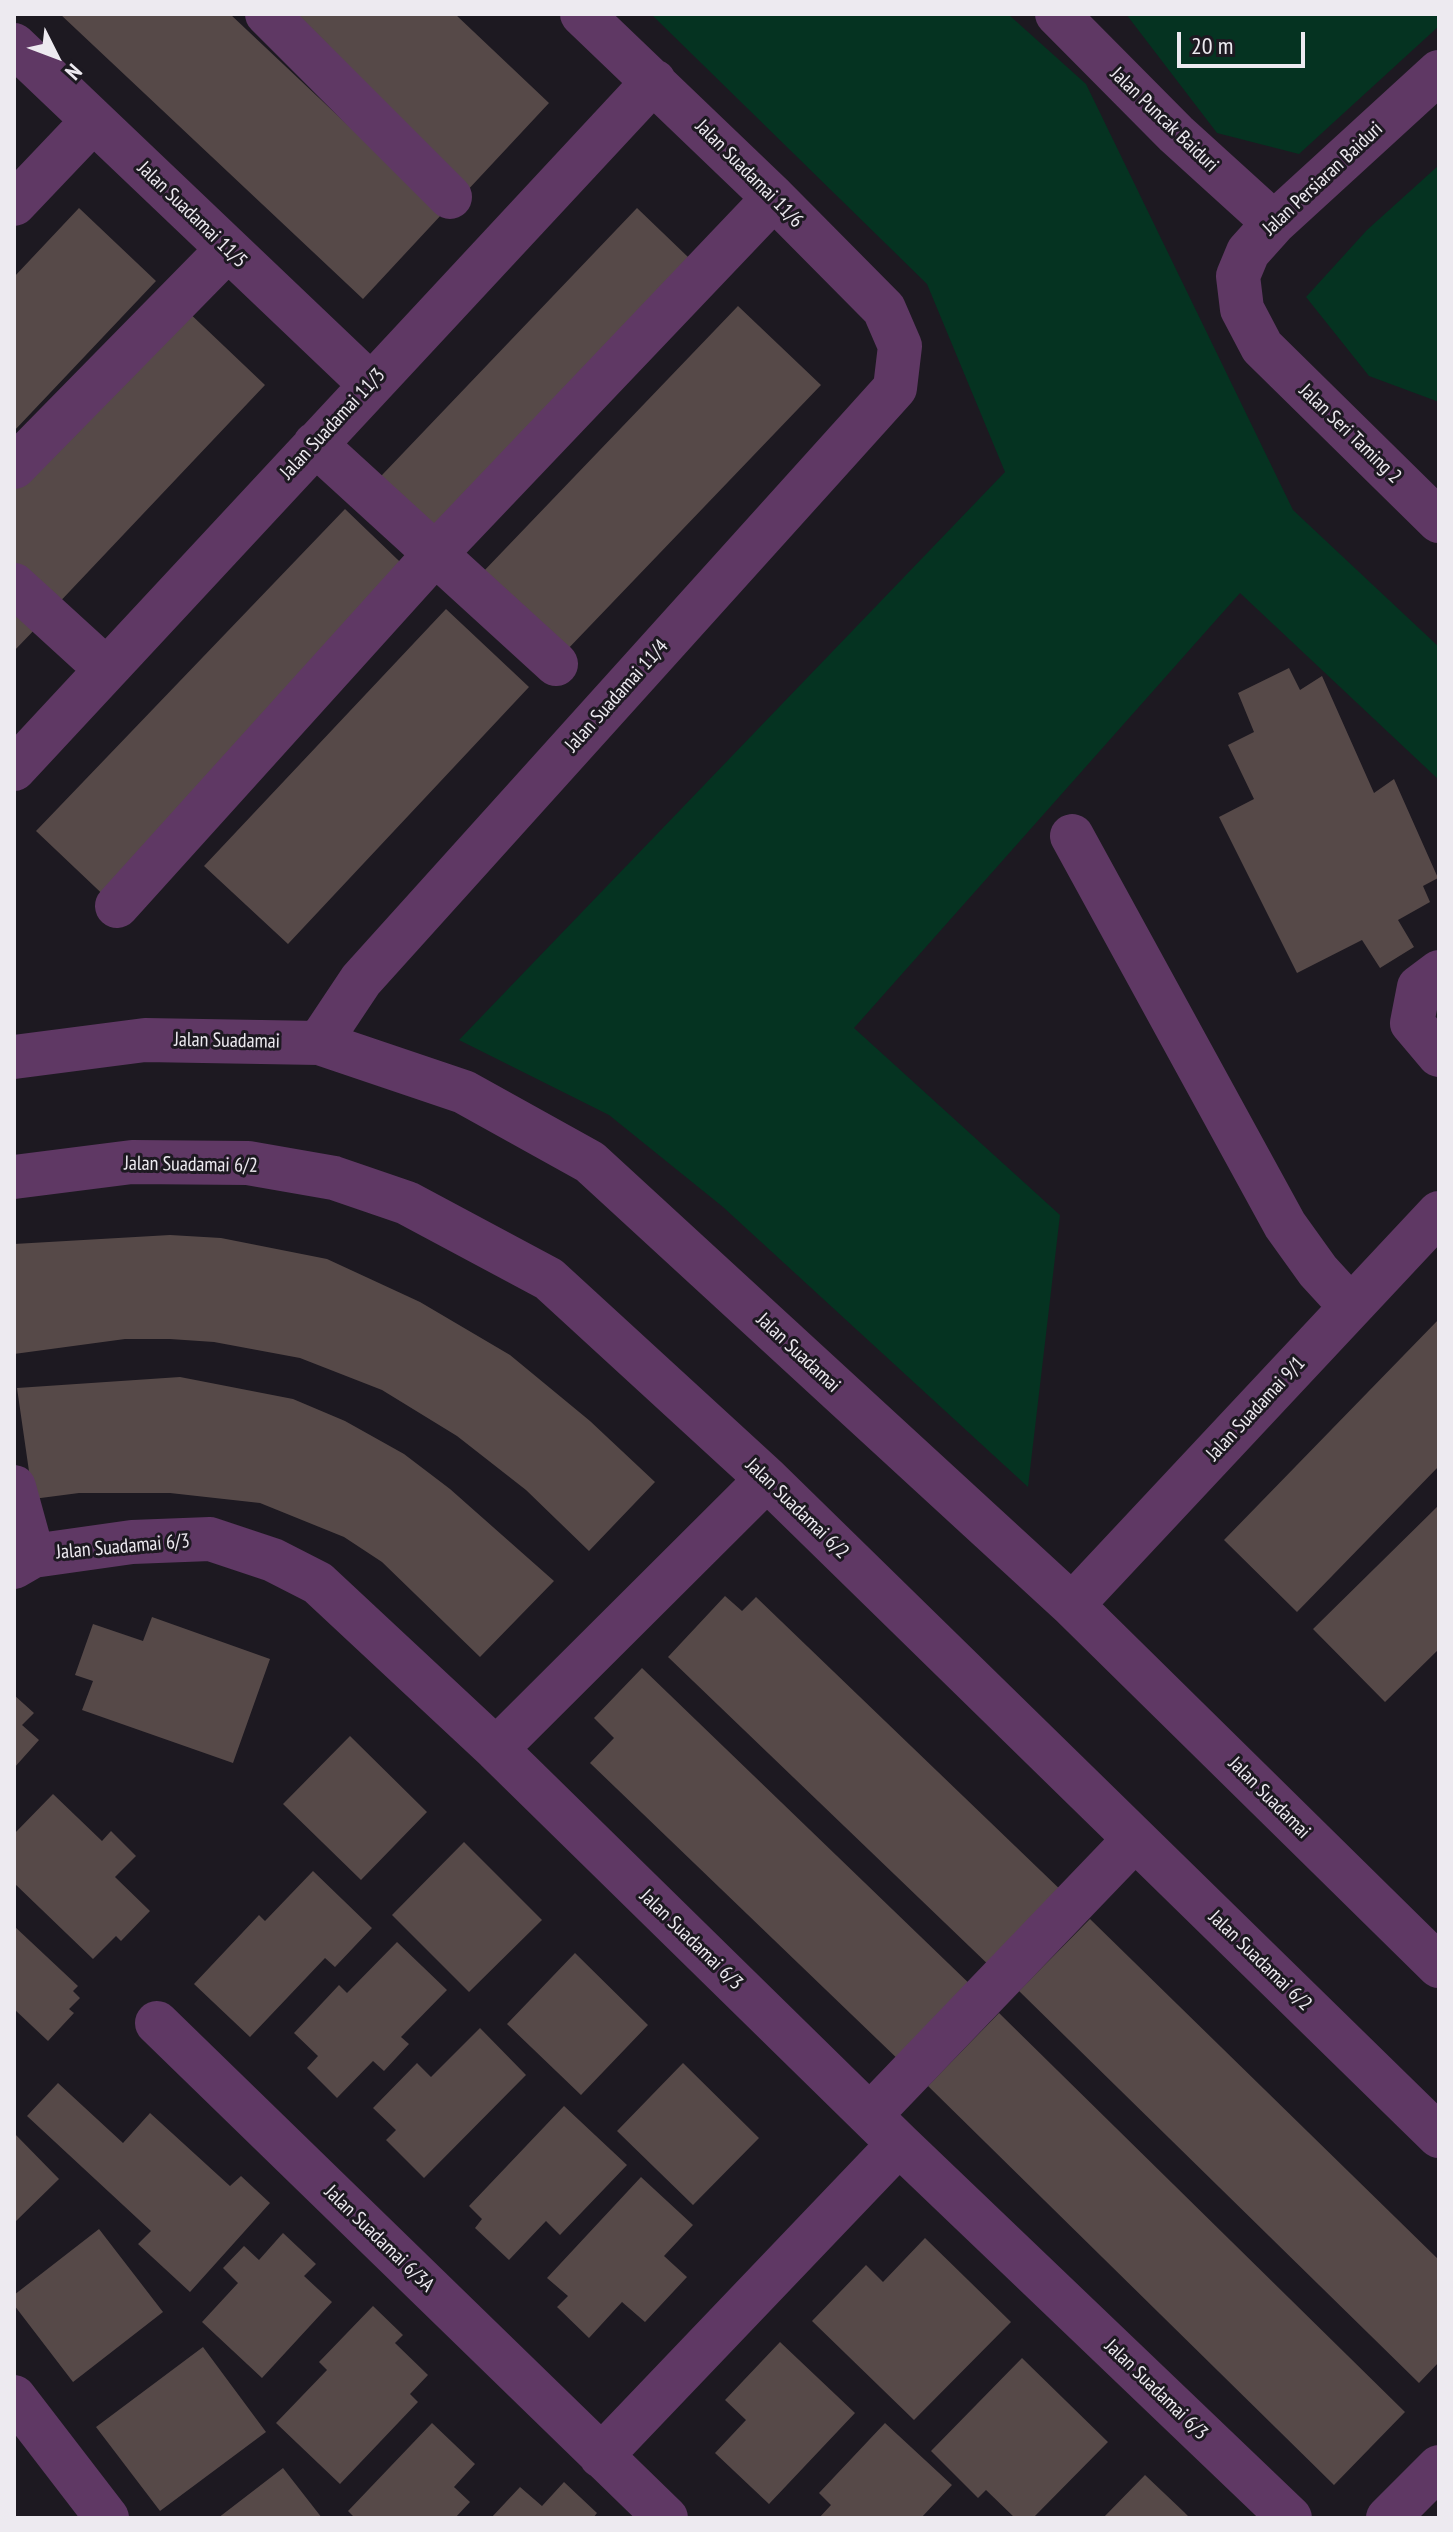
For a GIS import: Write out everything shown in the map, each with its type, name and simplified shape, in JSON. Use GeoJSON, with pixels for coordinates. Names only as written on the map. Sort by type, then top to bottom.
{"type":"FeatureCollection","features":[{"type":"Feature","properties":{"kind":"street"},"geometry":{"type":"LineString","coordinates":[[267,14],[450,197]]}},
{"type":"Feature","properties":{"kind":"street","name":"Jalan Suadamai 11/6"},"geometry":{"type":"LineString","coordinates":[[582,14],[774,198],[884,309],[900,346]]}},
{"type":"Feature","properties":{"kind":"street","name":"Jalan Puncak Baiduri"},"geometry":{"type":"LineString","coordinates":[[1057,14],[1176,134],[1274,223]]}},
{"type":"Feature","properties":{"kind":"street","name":"Jalan Suadamai 11/5"},"geometry":{"type":"LineString","coordinates":[[14,45],[370,384]]}},
{"type":"Feature","properties":{"kind":"street","name":"Jalan Persiaran Baiduri"},"geometry":{"type":"LineString","coordinates":[[1262,347],[1242,309],[1238,276],[1248,252],[1274,223],[1439,72]]}},
{"type":"Feature","properties":{"kind":"street","name":"Jalan Suadamai 11/3"},"geometry":{"type":"LineString","coordinates":[[14,769],[654,81]]}},
{"type":"Feature","properties":{"kind":"street"},"geometry":{"type":"LineString","coordinates":[[14,204],[93,121]]}},
{"type":"Feature","properties":{"kind":"street"},"geometry":{"type":"LineString","coordinates":[[117,906],[435,554],[774,198]]}},
{"type":"Feature","properties":{"kind":"street"},"geometry":{"type":"LineString","coordinates":[[14,467],[228,249]]}},
{"type":"Feature","properties":{"kind":"street","name":"Jalan Suadamai 11/4"},"geometry":{"type":"LineString","coordinates":[[319,1043],[361,980],[895,388],[900,346]]}},
{"type":"Feature","properties":{"kind":"street","name":"Jalan Seri Taming 2"},"geometry":{"type":"LineString","coordinates":[[1262,347],[1439,521]]}},
{"type":"Feature","properties":{"kind":"street"},"geometry":{"type":"LineString","coordinates":[[315,444],[556,664]]}},
{"type":"Feature","properties":{"kind":"street"},"geometry":{"type":"LineString","coordinates":[[14,585],[106,669]]}},
{"type":"Feature","properties":{"kind":"street"},"geometry":{"type":"LineString","coordinates":[[1072,836],[1285,1225],[1318,1271],[1351,1307]]}},
{"type":"Feature","properties":{"kind":"street"},"geometry":{"type":"LineString","coordinates":[[1439,972],[1419,987],[1412,1023],[1439,1055]]}},
{"type":"Feature","properties":{"kind":"street","name":"Jalan Suadamai"},"geometry":{"type":"LineString","coordinates":[[14,1057],[145,1040],[319,1043],[464,1092],[590,1162],[1072,1605],[1439,1966]]}},
{"type":"Feature","properties":{"kind":"street","name":"Jalan Suadamai 6/2"},"geometry":{"type":"LineString","coordinates":[[14,1177],[132,1162],[248,1163],[334,1178],[407,1203],[549,1279],[767,1479],[1439,2136]]}},
{"type":"Feature","properties":{"kind":"street","name":"Jalan Suadamai 9/1"},"geometry":{"type":"LineString","coordinates":[[1072,1605],[1439,1213]]}},
{"type":"Feature","properties":{"kind":"street"},"geometry":{"type":"LineString","coordinates":[[496,1749],[767,1479]]}},
{"type":"Feature","properties":{"kind":"street"},"geometry":{"type":"LineString","coordinates":[[14,1487],[24,1561]]}},
{"type":"Feature","properties":{"kind":"street","name":"Jalan Suadamai 6/3"},"geometry":{"type":"LineString","coordinates":[[24,1561],[132,1542],[210,1539],[273,1560],[318,1583],[496,1749],[884,2130],[1290,2518]]}},
{"type":"Feature","properties":{"kind":"street"},"geometry":{"type":"LineString","coordinates":[[601,2456],[1135,1839]]}},
{"type":"Feature","properties":{"kind":"street","name":"Jalan Suadamai 6/3A"},"geometry":{"type":"LineString","coordinates":[[157,2023],[666,2518]]}},
{"type":"Feature","properties":{"kind":"street"},"geometry":{"type":"LineString","coordinates":[[22,2424],[107,2518]]}},
{"type":"Feature","properties":{"kind":"street"},"geometry":{"type":"LineString","coordinates":[[1388,2518],[1439,2467]]}},
{"type":"Feature","properties":{"kind":"green space"},"geometry":{"type":"Polygon","coordinates":[[[651,14],[1008,14],[1086,84],[1293,510],[1439,647],[1439,780],[1240,593],[854,1028],[1060,1215],[1028,1487],[723,1207],[609,1115],[459,1040],[1005,472],[927,284],[651,14]]]}},
{"type":"Feature","properties":{"kind":"green space"},"geometry":{"type":"Polygon","coordinates":[[[1126,14],[1439,14],[1439,26],[1299,154],[1217,133],[1126,14]]]}},
{"type":"Feature","properties":{"kind":"green space"},"geometry":{"type":"Polygon","coordinates":[[[1439,165],[1439,402],[1369,376],[1306,297],[1367,230],[1439,165]]]}},
{"type":"Feature","properties":{"kind":"building"},"geometry":{"type":"Polygon","coordinates":[[[60,14],[230,14],[442,214],[363,299],[60,14]]]}},
{"type":"Feature","properties":{"kind":"building"},"geometry":{"type":"Polygon","coordinates":[[[275,14],[455,14],[549,103],[465,193],[275,14]]]}},
{"type":"Feature","properties":{"kind":"building"},"geometry":{"type":"Polygon","coordinates":[[[79,208],[156,281],[14,431],[14,277],[79,208]]]}},
{"type":"Feature","properties":{"kind":"building"},"geometry":{"type":"Polygon","coordinates":[[[637,208],[713,281],[438,569],[362,496],[637,208]]]}},
{"type":"Feature","properties":{"kind":"building"},"geometry":{"type":"Polygon","coordinates":[[[738,306],[821,385],[541,677],[458,598],[738,306]]]}},
{"type":"Feature","properties":{"kind":"building"},"geometry":{"type":"Polygon","coordinates":[[[183,307],[265,385],[53,609],[14,572],[14,484],[183,307]]]}},
{"type":"Feature","properties":{"kind":"building"},"geometry":{"type":"Polygon","coordinates":[[[345,509],[423,584],[114,905],[36,831],[345,509]]]}},
{"type":"Feature","properties":{"kind":"building"},"geometry":{"type":"Polygon","coordinates":[[[14,602],[39,625],[14,651],[14,602]]]}},
{"type":"Feature","properties":{"kind":"building"},"geometry":{"type":"Polygon","coordinates":[[[446,609],[529,687],[288,944],[204,866],[446,609]]]}},
{"type":"Feature","properties":{"kind":"building"},"geometry":{"type":"Polygon","coordinates":[[[1289,668],[1300,690],[1322,676],[1374,793],[1394,779],[1438,878],[1423,886],[1430,902],[1398,920],[1414,947],[1380,968],[1362,940],[1297,973],[1219,817],[1254,799],[1228,745],[1254,732],[1238,693],[1289,668]]]}},
{"type":"Feature","properties":{"kind":"building"},"geometry":{"type":"Polygon","coordinates":[[[170,1235],[221,1238],[327,1259],[420,1302],[510,1355],[590,1421],[655,1482],[589,1551],[526,1490],[457,1436],[382,1390],[300,1358],[214,1342],[170,1339],[125,1339],[14,1354],[14,1244],[170,1235]]]}},
{"type":"Feature","properties":{"kind":"building"},"geometry":{"type":"Polygon","coordinates":[[[1439,1319],[1439,1466],[1297,1612],[1224,1540],[1439,1319]]]}},
{"type":"Feature","properties":{"kind":"building"},"geometry":{"type":"Polygon","coordinates":[[[180,1377],[293,1399],[345,1421],[404,1454],[450,1489],[554,1581],[480,1657],[382,1562],[344,1537],[260,1503],[170,1493],[79,1493],[33,1499],[17,1388],[180,1377]]]}},
{"type":"Feature","properties":{"kind":"building"},"geometry":{"type":"Polygon","coordinates":[[[1439,1505],[1439,1649],[1385,1702],[1313,1629],[1439,1505]]]}},
{"type":"Feature","properties":{"kind":"building"},"geometry":{"type":"Polygon","coordinates":[[[725,1596],[742,1611],[756,1597],[1067,1896],[995,1971],[668,1657],[725,1596]]]}},
{"type":"Feature","properties":{"kind":"building"},"geometry":{"type":"Polygon","coordinates":[[[152,1617],[270,1659],[233,1763],[82,1710],[93,1681],[75,1675],[93,1624],[143,1641],[152,1617]]]}},
{"type":"Feature","properties":{"kind":"building"},"geometry":{"type":"Polygon","coordinates":[[[642,1668],[976,1990],[904,2065],[590,1763],[614,1738],[594,1718],[642,1668]]]}},
{"type":"Feature","properties":{"kind":"building"},"geometry":{"type":"Polygon","coordinates":[[[14,1695],[34,1713],[22,1725],[39,1740],[14,1768],[14,1695]]]}},
{"type":"Feature","properties":{"kind":"building"},"geometry":{"type":"Polygon","coordinates":[[[350,1736],[427,1812],[361,1880],[283,1804],[350,1736]]]}},
{"type":"Feature","properties":{"kind":"building"},"geometry":{"type":"Polygon","coordinates":[[[53,1794],[102,1841],[111,1831],[136,1856],[115,1877],[150,1911],[121,1941],[116,1936],[93,1959],[14,1883],[14,1834],[53,1794]]]}},
{"type":"Feature","properties":{"kind":"building"},"geometry":{"type":"Polygon","coordinates":[[[464,1842],[542,1920],[469,1992],[392,1915],[464,1842]]]}},
{"type":"Feature","properties":{"kind":"building"},"geometry":{"type":"Polygon","coordinates":[[[313,1871],[372,1928],[335,1967],[325,1958],[250,2037],[194,1984],[259,1915],[265,1921],[313,1871]]]}},
{"type":"Feature","properties":{"kind":"building"},"geometry":{"type":"Polygon","coordinates":[[[1090,1919],[1439,2260],[1439,2362],[1419,2383],[1019,1991],[1090,1919]]]}},
{"type":"Feature","properties":{"kind":"building"},"geometry":{"type":"Polygon","coordinates":[[[14,1926],[78,1986],[73,1991],[80,1998],[69,2009],[74,2013],[48,2041],[14,2009],[14,1926]]]}},
{"type":"Feature","properties":{"kind":"building"},"geometry":{"type":"Polygon","coordinates":[[[397,1942],[447,1990],[401,2037],[409,2044],[384,2071],[373,2061],[337,2098],[307,2068],[318,2056],[294,2033],[339,1985],[347,1993],[397,1942]]]}},
{"type":"Feature","properties":{"kind":"building"},"geometry":{"type":"Polygon","coordinates":[[[575,1953],[648,2025],[581,2095],[507,2024],[575,1953]]]}},
{"type":"Feature","properties":{"kind":"building"},"geometry":{"type":"Polygon","coordinates":[[[999,2013],[1405,2412],[1334,2485],[928,2086],[999,2013]]]}},
{"type":"Feature","properties":{"kind":"building"},"geometry":{"type":"Polygon","coordinates":[[[480,2028],[526,2075],[424,2178],[386,2140],[396,2130],[373,2108],[417,2063],[431,2077],[480,2028]]]}},
{"type":"Feature","properties":{"kind":"building"},"geometry":{"type":"Polygon","coordinates":[[[683,2063],[759,2138],[693,2205],[617,2131],[683,2063]]]}},
{"type":"Feature","properties":{"kind":"building"},"geometry":{"type":"Polygon","coordinates":[[[58,2083],[123,2143],[150,2113],[230,2186],[241,2176],[270,2203],[190,2292],[138,2244],[151,2231],[27,2116],[58,2083]]]}},
{"type":"Feature","properties":{"kind":"building"},"geometry":{"type":"Polygon","coordinates":[[[564,2106],[627,2165],[560,2235],[546,2221],[509,2260],[475,2228],[482,2219],[469,2206],[564,2106]]]}},
{"type":"Feature","properties":{"kind":"building"},"geometry":{"type":"Polygon","coordinates":[[[14,2133],[59,2179],[14,2223],[14,2133]]]}},
{"type":"Feature","properties":{"kind":"building"},"geometry":{"type":"Polygon","coordinates":[[[641,2177],[693,2225],[664,2256],[687,2277],[645,2322],[622,2302],[589,2338],[557,2307],[568,2296],[547,2278],[641,2177]]]}},
{"type":"Feature","properties":{"kind":"building"},"geometry":{"type":"Polygon","coordinates":[[[99,2229],[163,2312],[73,2382],[14,2305],[14,2295],[99,2229]]]}},
{"type":"Feature","properties":{"kind":"building"},"geometry":{"type":"Polygon","coordinates":[[[283,2233],[316,2264],[304,2276],[332,2302],[262,2378],[202,2322],[238,2283],[223,2268],[244,2246],[259,2260],[283,2233]]]}},
{"type":"Feature","properties":{"kind":"building"},"geometry":{"type":"Polygon","coordinates":[[[925,2238],[1011,2322],[914,2420],[812,2321],[866,2265],[883,2282],[925,2238]]]}},
{"type":"Feature","properties":{"kind":"building"},"geometry":{"type":"Polygon","coordinates":[[[373,2306],[403,2335],[395,2343],[428,2375],[410,2394],[418,2402],[340,2484],[276,2423],[327,2370],[319,2362],[373,2306]]]}},
{"type":"Feature","properties":{"kind":"building"},"geometry":{"type":"Polygon","coordinates":[[[780,2342],[855,2413],[769,2504],[715,2453],[746,2420],[725,2400],[780,2342]]]}},
{"type":"Feature","properties":{"kind":"building"},"geometry":{"type":"Polygon","coordinates":[[[203,2347],[266,2432],[160,2511],[96,2427],[203,2347]]]}},
{"type":"Feature","properties":{"kind":"building"},"geometry":{"type":"Polygon","coordinates":[[[1022,2358],[1108,2442],[1033,2518],[1015,2518],[986,2490],[978,2498],[931,2451],[1022,2358]]]}},
{"type":"Feature","properties":{"kind":"building"},"geometry":{"type":"Polygon","coordinates":[[[432,2423],[475,2464],[454,2487],[470,2502],[455,2518],[355,2518],[348,2511],[432,2423]]]}},
{"type":"Feature","properties":{"kind":"building"},"geometry":{"type":"Polygon","coordinates":[[[885,2423],[952,2485],[921,2518],[819,2518],[831,2505],[819,2493],[885,2423]]]}},
{"type":"Feature","properties":{"kind":"building"},"geometry":{"type":"Polygon","coordinates":[[[283,2468],[322,2518],[218,2518],[283,2468]]]}},
{"type":"Feature","properties":{"kind":"building"},"geometry":{"type":"Polygon","coordinates":[[[1145,2475],[1184,2512],[1190,2518],[1103,2518],[1145,2475]]]}},
{"type":"Feature","properties":{"kind":"building"},"geometry":{"type":"Polygon","coordinates":[[[564,2482],[597,2513],[593,2518],[491,2518],[520,2487],[542,2506],[564,2482]]]}}]}
